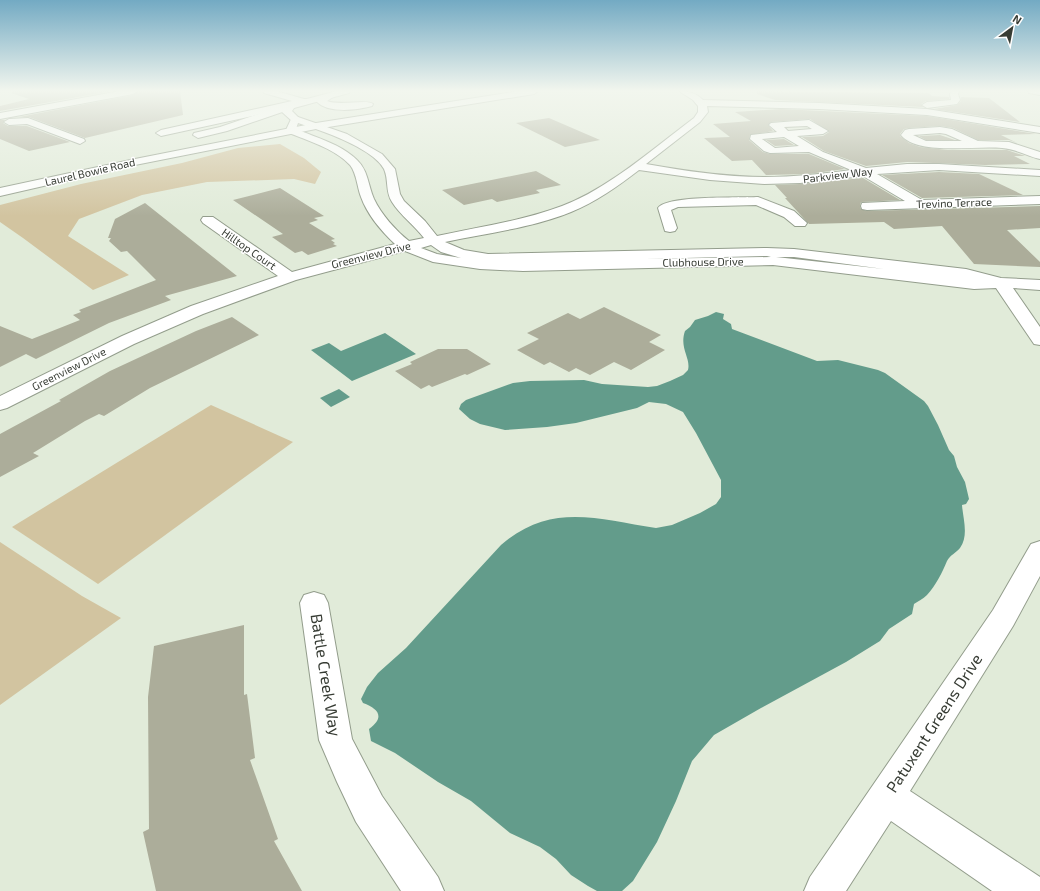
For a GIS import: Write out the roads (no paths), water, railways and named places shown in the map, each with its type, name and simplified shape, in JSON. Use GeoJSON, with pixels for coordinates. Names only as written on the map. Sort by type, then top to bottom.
{"type":"FeatureCollection","features":[{"type":"Feature","properties":{"kind":"street"},"geometry":{"type":"LineString","coordinates":[[58,133],[80,141]]}},
{"type":"Feature","properties":{"kind":"street"},"geometry":{"type":"LineString","coordinates":[[185,139],[209,133]]}},
{"type":"Feature","properties":{"kind":"street","name":"Laurel Bowie Road"},"geometry":{"type":"LineString","coordinates":[[157,145],[220,133]]}},
{"type":"Feature","properties":{"kind":"street","name":"Laurel Bowie Road"},"geometry":{"type":"LineString","coordinates":[[0,192],[260,133]]}},
{"type":"Feature","properties":{"kind":"street"},"geometry":{"type":"LineString","coordinates":[[306,133],[352,160],[359,171],[369,202],[380,219],[407,246]]}},
{"type":"Feature","properties":{"kind":"street"},"geometry":{"type":"LineString","coordinates":[[340,133],[380,158],[393,174],[393,190],[395,197],[401,206],[423,227],[433,240]]}},
{"type":"Feature","properties":{"kind":"street","name":"Greenview Drive"},"geometry":{"type":"LineString","coordinates":[[2,401],[163,324],[226,299],[290,277],[407,246],[527,221],[567,209],[601,192],[638,166],[681,133]]}},
{"type":"Feature","properties":{"kind":"street"},"geometry":{"type":"LineString","coordinates":[[911,133],[906,133],[906,135],[923,144],[939,146],[1009,144],[1023,148],[1040,156]]}},
{"type":"Feature","properties":{"kind":"street"},"geometry":{"type":"LineString","coordinates":[[951,133],[976,144]]}},
{"type":"Feature","properties":{"kind":"street"},"geometry":{"type":"LineString","coordinates":[[811,149],[774,151],[768,149],[755,139],[759,136],[786,134],[828,158],[865,172],[919,204]]}},
{"type":"Feature","properties":{"kind":"street","name":"Parkview Way"},"geometry":{"type":"LineString","coordinates":[[638,166],[704,176],[753,181],[807,179],[925,167],[1040,173]]}},
{"type":"Feature","properties":{"kind":"street"},"geometry":{"type":"LineString","coordinates":[[753,181],[760,199]]}},
{"type":"Feature","properties":{"kind":"street"},"geometry":{"type":"LineString","coordinates":[[670,228],[664,208],[670,204],[760,199],[789,214],[800,223]]}},
{"type":"Feature","properties":{"kind":"street","name":"Trevino Terrace"},"geometry":{"type":"LineString","coordinates":[[868,206],[1040,200]]}},
{"type":"Feature","properties":{"kind":"street","name":"Hilltop Court"},"geometry":{"type":"LineString","coordinates":[[208,220],[290,277]]}},
{"type":"Feature","properties":{"kind":"street","name":"Clubhouse Drive"},"geometry":{"type":"LineString","coordinates":[[433,240],[454,252],[488,258],[752,252],[794,253],[966,274],[1001,283]]}},
{"type":"Feature","properties":{"kind":"street","name":"Clubhouse Drive"},"geometry":{"type":"LineString","coordinates":[[407,246],[424,254],[464,263],[495,266],[773,261],[974,284],[1001,283],[1040,285]]}},
{"type":"Feature","properties":{"kind":"street"},"geometry":{"type":"LineString","coordinates":[[1001,283],[1040,340]]}},
{"type":"Feature","properties":{"kind":"street","name":"Patuxent Greens Drive"},"geometry":{"type":"LineString","coordinates":[[824,891],[1003,618],[1032,582],[1040,551]]}},
{"type":"Feature","properties":{"kind":"street","name":"Battle Creek Way"},"geometry":{"type":"LineString","coordinates":[[314,603],[336,740],[349,770],[369,809],[424,891]]}},
{"type":"Feature","properties":{"kind":"street"},"geometry":{"type":"LineString","coordinates":[[886,796],[1026,891]]}},
{"type":"Feature","properties":{"kind":"water"},"geometry":{"type":"Polygon","coordinates":[[[716,312],[724,314],[723,319],[731,324],[732,329],[817,361],[838,360],[878,370],[885,373],[924,401],[938,425],[949,450],[954,456],[957,467],[965,482],[969,499],[966,504],[962,505],[965,527],[963,543],[960,548],[948,559],[930,591],[914,604],[912,614],[889,629],[880,641],[846,662],[714,735],[692,761],[657,842],[633,881],[622,891],[597,891],[571,875],[556,859],[540,847],[510,833],[471,801],[438,782],[395,753],[371,741],[369,729],[377,721],[378,714],[369,705],[363,703],[361,699],[367,687],[378,673],[406,648],[501,545],[520,532],[538,523],[556,518],[575,517],[594,518],[656,528],[672,525],[700,513],[716,504],[721,497],[721,480],[683,412],[666,404],[649,402],[637,408],[576,423],[505,430],[480,424],[470,419],[459,409],[461,404],[466,400],[513,383],[530,381],[584,380],[602,384],[648,387],[657,386],[683,375],[688,370],[688,361],[683,343],[685,331],[695,320],[716,312]]]}},
{"type":"Feature","properties":{"kind":"water"},"geometry":{"type":"Polygon","coordinates":[[[385,333],[416,354],[352,381],[311,350],[329,343],[341,351],[385,333]]]}},
{"type":"Feature","properties":{"kind":"water"},"geometry":{"type":"Polygon","coordinates":[[[339,389],[350,397],[331,407],[320,398],[339,389]]]}}]}
